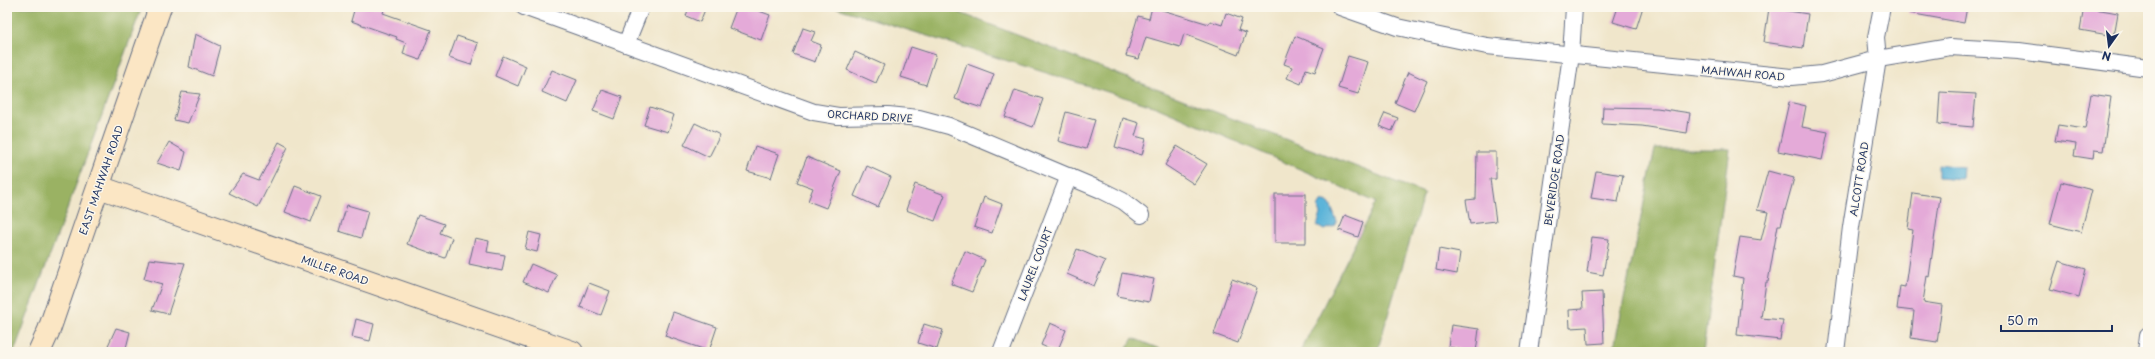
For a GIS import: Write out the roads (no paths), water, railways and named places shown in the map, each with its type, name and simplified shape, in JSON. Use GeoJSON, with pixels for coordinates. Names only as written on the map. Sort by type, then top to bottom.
{"type":"FeatureCollection","features":[{"type":"Feature","properties":{"kind":"street","name":"EAST MAHWAH ROAD"},"geometry":{"type":"LineString","coordinates":[[39,352],[49,330],[160,7]]}},
{"type":"Feature","properties":{"kind":"street","name":"ORCHARD DRIVE"},"geometry":{"type":"LineString","coordinates":[[524,7],[814,112],[838,116],[888,115],[919,118],[949,126],[1069,176],[1123,201],[1141,215]]}},
{"type":"Feature","properties":{"kind":"street"},"geometry":{"type":"LineString","coordinates":[[626,44],[641,7]]}},
{"type":"Feature","properties":{"kind":"street","name":"MAHWAH ROAD"},"geometry":{"type":"LineString","coordinates":[[1340,7],[1397,27],[1487,46],[1791,77],[1822,74],[1878,59],[1950,47],[2019,51],[2148,68]]}},
{"type":"Feature","properties":{"kind":"street","name":"BEVERIDGE ROAD"},"geometry":{"type":"LineString","coordinates":[[1529,352],[1571,55],[1574,7]]}},
{"type":"Feature","properties":{"kind":"street","name":"ALCOTT ROAD"},"geometry":{"type":"LineString","coordinates":[[1836,352],[1851,227],[1878,59],[1876,37],[1882,7]]}},
{"type":"Feature","properties":{"kind":"street","name":"LAUREL COURT"},"geometry":{"type":"LineString","coordinates":[[1000,352],[1069,176]]}},
{"type":"Feature","properties":{"kind":"street","name":"MILLER ROAD"},"geometry":{"type":"LineString","coordinates":[[99,187],[572,352]]}},
{"type":"Feature","properties":{"kind":"street"},"geometry":{"type":"LineString","coordinates":[[2146,352],[2148,334]]}},
{"type":"Feature","properties":{"kind":"water"},"geometry":{"type":"Polygon","coordinates":[[[1938,164],[1963,167],[1962,179],[1938,177],[1938,164]]]}},
{"type":"Feature","properties":{"kind":"water"},"geometry":{"type":"Polygon","coordinates":[[[1326,201],[1330,204],[1337,222],[1335,226],[1324,230],[1317,226],[1321,214],[1318,207],[1321,202],[1326,201]]]}}]}
